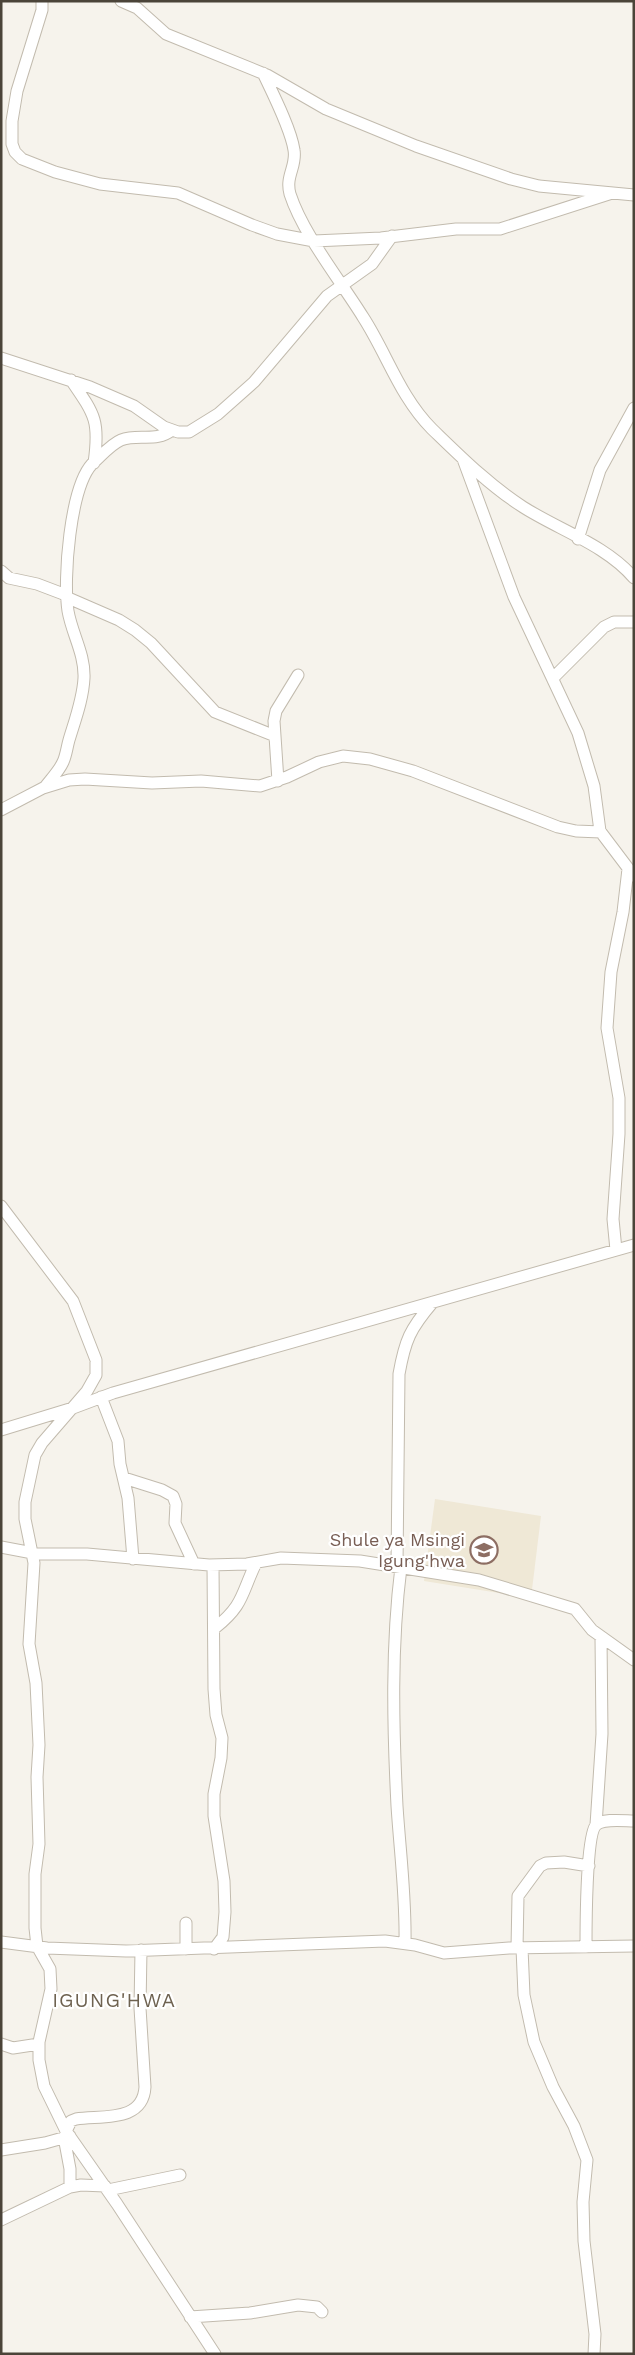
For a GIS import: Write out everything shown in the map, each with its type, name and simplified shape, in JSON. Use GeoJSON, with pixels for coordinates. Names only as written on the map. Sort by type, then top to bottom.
{"type":"FeatureCollection","features":[{"type":"Feature","properties":{"kind":"street"},"geometry":{"type":"LineString","coordinates":[[42,1],[12,120],[12,144],[22,159],[55,172],[100,184],[156,188],[178,193],[277,234],[314,241],[392,236],[456,229],[500,229],[612,193]]}},
{"type":"Feature","properties":{"kind":"street"},"geometry":{"type":"LineString","coordinates":[[121,1],[136,8],[166,34],[263,73],[326,110],[358,124],[511,179],[539,186],[634,194]]}},
{"type":"Feature","properties":{"kind":"street"},"geometry":{"type":"LineString","coordinates":[[263,73],[295,151],[288,179],[291,196],[314,241],[364,318],[412,406],[431,428],[493,488],[607,556],[634,578]]}},
{"type":"Feature","properties":{"kind":"street"},"geometry":{"type":"LineString","coordinates":[[1,358],[71,380],[134,406],[164,427],[189,432],[224,409],[254,382],[323,301],[372,264],[392,236]]}},
{"type":"Feature","properties":{"kind":"street"},"geometry":{"type":"LineString","coordinates":[[71,380],[90,408],[96,421],[97,435],[94,463]]}},
{"type":"Feature","properties":{"kind":"street"},"geometry":{"type":"LineString","coordinates":[[578,539],[600,470],[634,408]]}},
{"type":"Feature","properties":{"kind":"street"},"geometry":{"type":"LineString","coordinates":[[46,787],[63,762],[84,678],[83,662],[68,614],[66,596],[69,538],[79,487],[94,463],[122,440],[162,437],[172,430]]}},
{"type":"Feature","properties":{"kind":"street"},"geometry":{"type":"LineString","coordinates":[[461,455],[511,590],[578,733],[594,786],[601,832],[631,872],[611,972],[607,1028],[619,1098],[619,1134],[613,1219],[616,1250]]}},
{"type":"Feature","properties":{"kind":"street"},"geometry":{"type":"LineString","coordinates":[[1,571],[9,578],[37,584],[120,620],[151,643],[214,712],[275,736]]}},
{"type":"Feature","properties":{"kind":"street"},"geometry":{"type":"LineString","coordinates":[[553,678],[604,627],[614,622],[634,622]]}},
{"type":"Feature","properties":{"kind":"street"},"geometry":{"type":"LineString","coordinates":[[278,781],[275,736],[276,711],[298,675]]}},
{"type":"Feature","properties":{"kind":"street"},"geometry":{"type":"LineString","coordinates":[[1,810],[46,787],[63,781],[85,779],[152,783],[201,781],[247,787],[278,781],[333,758],[370,758],[412,771],[558,827],[576,831],[601,832]]}},
{"type":"Feature","properties":{"kind":"street"},"geometry":{"type":"LineString","coordinates":[[1,1206],[73,1301],[96,1360],[97,1370],[94,1381],[73,1408],[42,1442],[35,1455],[30,1472],[25,1518],[34,1554],[29,1636],[36,1683],[39,1745],[37,1777],[39,1844],[35,1874],[38,1946],[50,1969],[51,1989],[39,2044],[39,2060],[44,2086],[67,2135],[106,2188],[215,2354]]}},
{"type":"Feature","properties":{"kind":"street"},"geometry":{"type":"LineString","coordinates":[[1,1430],[73,1408],[101,1397],[634,1245]]}},
{"type":"Feature","properties":{"kind":"street"},"geometry":{"type":"LineString","coordinates":[[405,1943],[405,1893],[396,1787],[394,1660],[394,1631],[399,1566],[399,1374],[410,1330],[433,1302]]}},
{"type":"Feature","properties":{"kind":"street"},"geometry":{"type":"LineString","coordinates":[[101,1397],[117,1436],[128,1498],[133,1559]]}},
{"type":"Feature","properties":{"kind":"street"},"geometry":{"type":"LineString","coordinates":[[124,1478],[162,1490],[173,1496],[176,1504],[175,1523],[194,1564]]}},
{"type":"Feature","properties":{"kind":"street"},"geometry":{"type":"LineString","coordinates":[[1,1547],[34,1554],[87,1554],[213,1565],[256,1563],[292,1558],[360,1561],[479,1580],[569,1606],[580,1613],[592,1630],[634,1660]]}},
{"type":"Feature","properties":{"kind":"street"},"geometry":{"type":"LineString","coordinates":[[214,1628],[229,1617],[241,1602],[246,1583],[256,1563]]}},
{"type":"Feature","properties":{"kind":"street"},"geometry":{"type":"LineString","coordinates":[[213,1565],[215,1701],[222,1738],[221,1758],[214,1794],[214,1816],[224,1882],[225,1922],[221,1942],[214,1949]]}},
{"type":"Feature","properties":{"kind":"street"},"geometry":{"type":"LineString","coordinates":[[586,1947],[589,1866],[592,1836],[596,1825],[602,1734],[601,1637]]}},
{"type":"Feature","properties":{"kind":"street"},"geometry":{"type":"LineString","coordinates":[[596,1825],[603,1822],[634,1821]]}},
{"type":"Feature","properties":{"kind":"street"},"geometry":{"type":"LineString","coordinates":[[589,1866],[559,1862],[546,1863],[540,1866],[518,1896],[524,1995],[534,2042],[553,2086],[574,2126],[586,2160],[583,2202],[584,2241],[595,2334],[594,2354]]}},
{"type":"Feature","properties":{"kind":"street"},"geometry":{"type":"LineString","coordinates":[[186,1923],[186,1949]]}},
{"type":"Feature","properties":{"kind":"street"},"geometry":{"type":"LineString","coordinates":[[1,1942],[87,1950],[141,1950],[214,1949],[361,1941],[405,1943],[444,1953],[520,1948],[634,1946]]}},
{"type":"Feature","properties":{"kind":"street"},"geometry":{"type":"LineString","coordinates":[[70,2187],[67,2135],[71,2122],[76,2119],[125,2114],[137,2107],[143,2099],[145,2087],[140,2008],[141,1950]]}},
{"type":"Feature","properties":{"kind":"street"},"geometry":{"type":"LineString","coordinates":[[1,2044],[13,2048],[39,2044]]}},
{"type":"Feature","properties":{"kind":"street"},"geometry":{"type":"LineString","coordinates":[[1,2150],[67,2135]]}},
{"type":"Feature","properties":{"kind":"street"},"geometry":{"type":"LineString","coordinates":[[1,2220],[70,2187],[81,2185],[106,2188],[180,2175]]}},
{"type":"Feature","properties":{"kind":"street"},"geometry":{"type":"LineString","coordinates":[[190,2317],[250,2313],[298,2305],[317,2307],[322,2312]]}},
{"type":"Feature","properties":{"kind":"shaded area"},"geometry":{"type":"Polygon","coordinates":[[[435,1499],[541,1516],[531,1598],[424,1581],[435,1499]]]}},
{"type":"Feature","properties":{"kind":"place","name":"Shule ya Msingi Igung'hwa"},"geometry":{"type":"Point","coordinates":[484,1550]}},
{"type":"Feature","properties":{"kind":"district","name":"IGUNG'HWA"},"geometry":{"type":"Point","coordinates":[114,2000]}}]}
